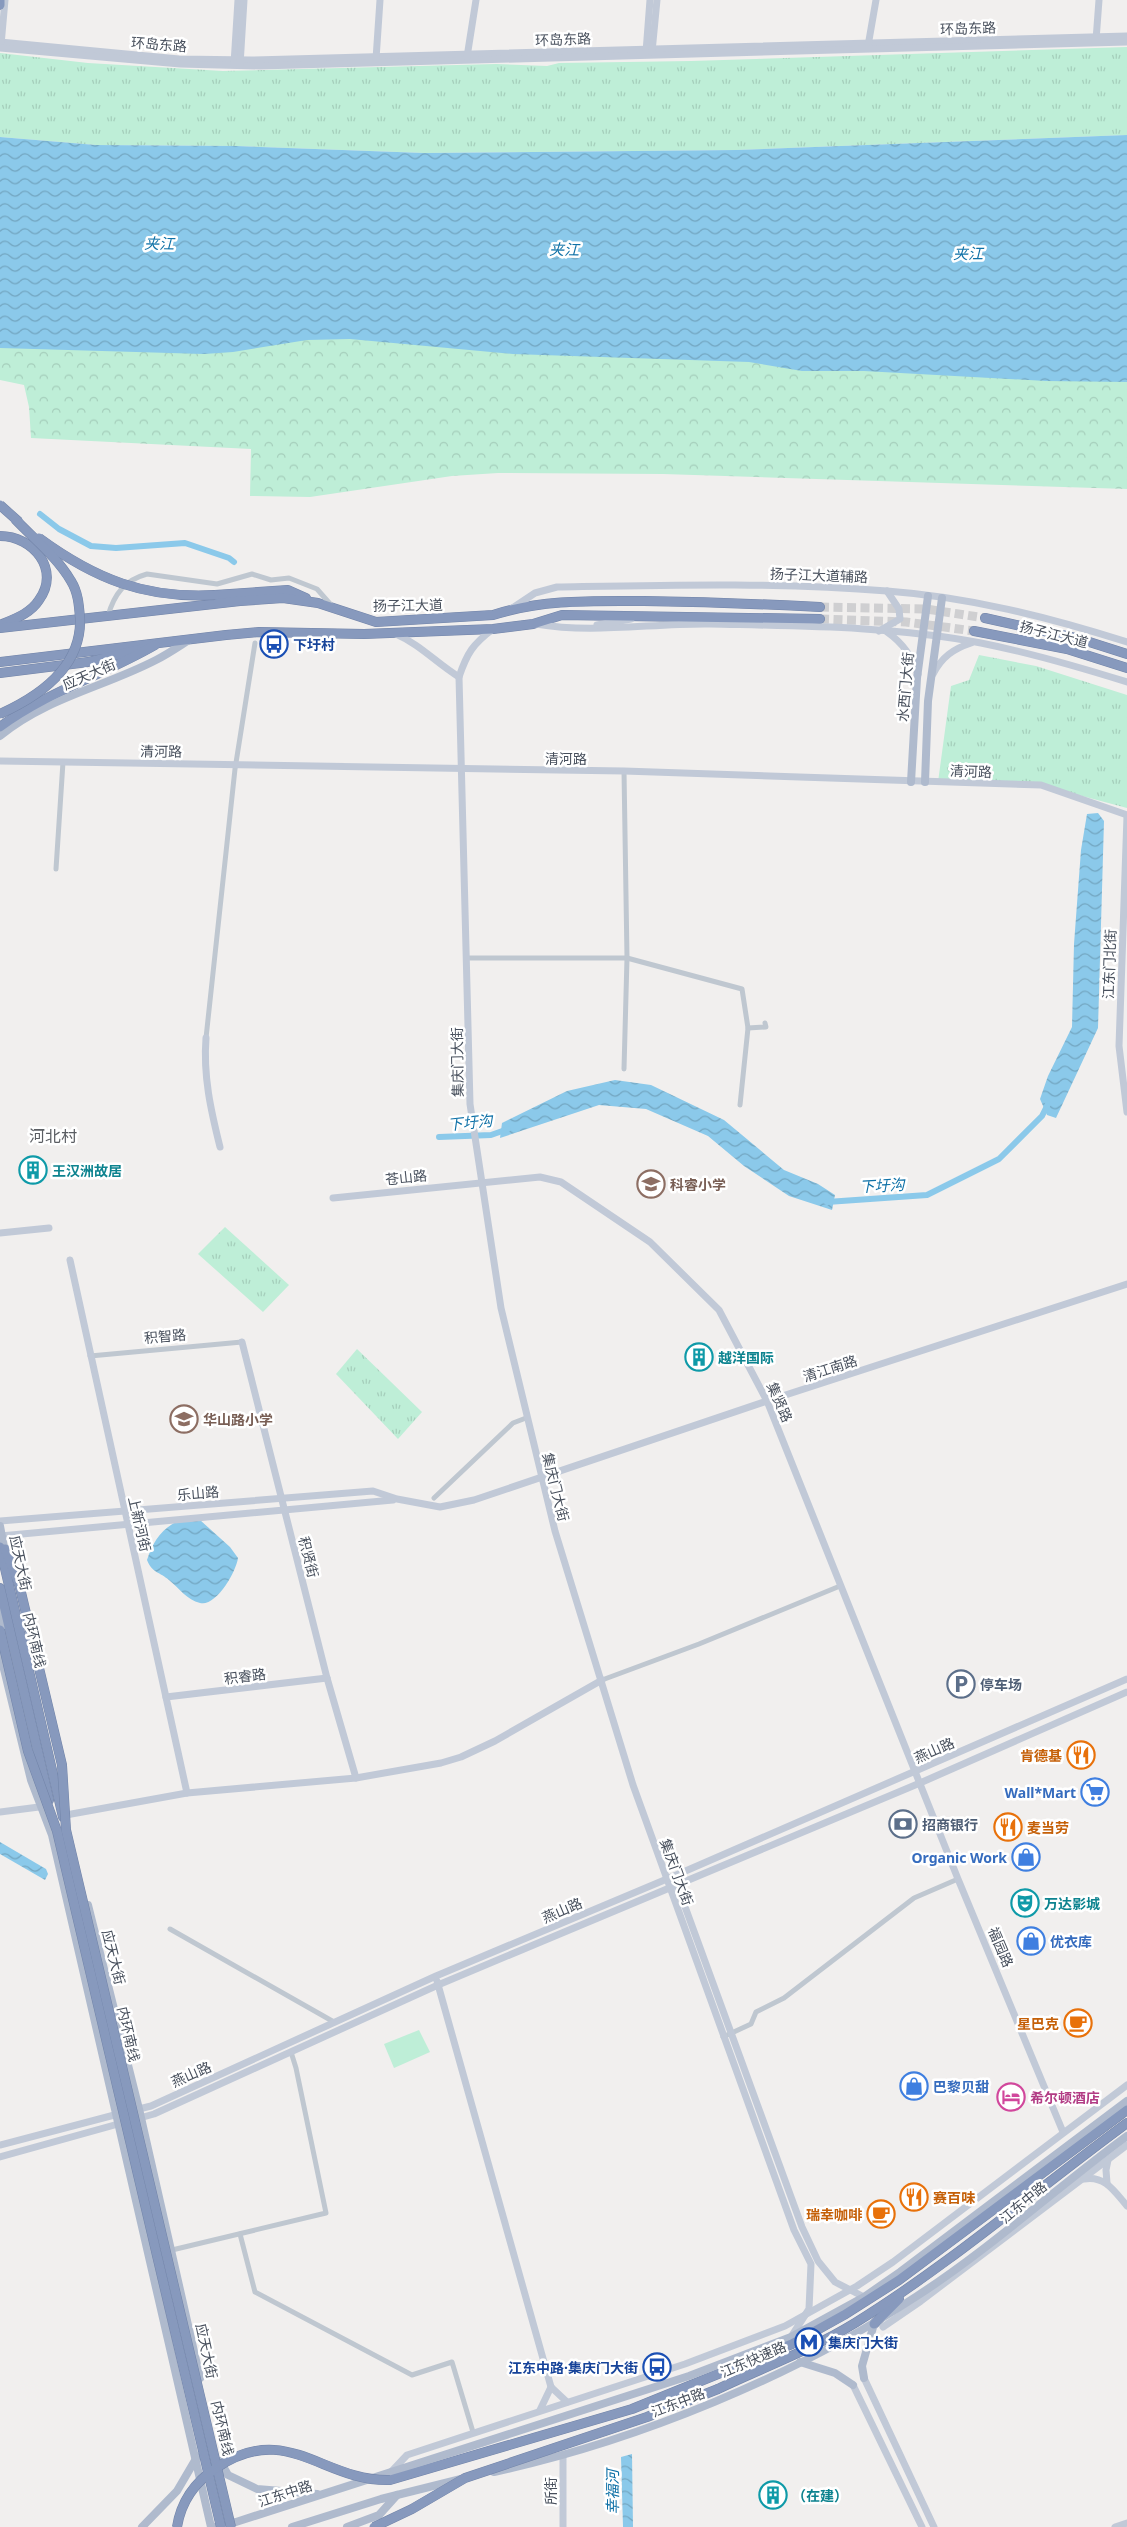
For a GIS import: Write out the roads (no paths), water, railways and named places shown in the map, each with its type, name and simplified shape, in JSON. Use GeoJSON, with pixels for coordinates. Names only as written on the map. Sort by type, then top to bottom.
{"type":"FeatureCollection","features":[{"type":"Feature","properties":{"kind":"highway"},"geometry":{"type":"LineString","coordinates":[[0,0],[0,5]]}},
{"type":"Feature","properties":{"kind":"highway"},"geometry":{"type":"LineString","coordinates":[[0,505],[53,557],[72,582],[80,607],[80,625],[77,641],[63,672],[36,694],[0,714]]}},
{"type":"Feature","properties":{"kind":"highway"},"geometry":{"type":"LineString","coordinates":[[15,519],[90,572],[148,591],[176,596],[288,590],[318,603]]}},
{"type":"Feature","properties":{"kind":"highway"},"geometry":{"type":"LineString","coordinates":[[0,536],[19,538],[31,545],[44,563],[46,588],[32,608],[0,627]]}},
{"type":"Feature","properties":{"kind":"highway","name":"扬子江大道"},"geometry":{"type":"LineString","coordinates":[[0,627],[283,598],[318,603],[376,622],[493,615],[562,600],[723,602],[820,607]]}},
{"type":"Feature","properties":{"kind":"highway","name":"扬子江大道"},"geometry":{"type":"LineString","coordinates":[[0,662],[259,632],[393,633],[493,628],[533,624],[562,615],[820,619]]}},
{"type":"Feature","properties":{"kind":"highway","name":"扬子江大道"},"geometry":{"type":"LineString","coordinates":[[985,618],[1080,639],[1127,654]]}},
{"type":"Feature","properties":{"kind":"highway","name":"扬子江大道"},"geometry":{"type":"LineString","coordinates":[[974,631],[1067,649],[1127,668]]}},
{"type":"Feature","properties":{"kind":"highway"},"geometry":{"type":"LineString","coordinates":[[0,727],[45,699],[122,664],[160,643]]}},
{"type":"Feature","properties":{"kind":"highway","name":"扬子江大道"},"geometry":{"type":"LineString","coordinates":[[0,673],[119,656],[160,643]]}},
{"type":"Feature","properties":{"kind":"highway"},"geometry":{"type":"LineString","coordinates":[[0,680],[28,670]]}},
{"type":"Feature","properties":{"kind":"highway"},"geometry":{"type":"LineString","coordinates":[[2,1548],[19,1584],[62,1765],[58,1832]]}},
{"type":"Feature","properties":{"kind":"highway","name":"内环南线"},"geometry":{"type":"LineString","coordinates":[[2,1548],[58,1832]]}},
{"type":"Feature","properties":{"kind":"highway","name":"内环南线"},"geometry":{"type":"LineString","coordinates":[[0,1588],[58,1832],[230,2526]]}},
{"type":"Feature","properties":{"kind":"highway"},"geometry":{"type":"LineString","coordinates":[[0,1630],[28,1751],[58,1832]]}},
{"type":"Feature","properties":{"kind":"highway","name":"江东快速路"},"geometry":{"type":"LineString","coordinates":[[390,2476],[632,2409],[792,2344],[844,2315],[906,2275],[1127,2110]]}},
{"type":"Feature","properties":{"kind":"highway","name":"江东快速路"},"geometry":{"type":"LineString","coordinates":[[374,2527],[412,2509],[465,2478],[646,2417],[718,2389],[799,2354],[853,2324],[912,2286],[1127,2123]]}},
{"type":"Feature","properties":{"kind":"highway"},"geometry":{"type":"LineString","coordinates":[[864,2297],[906,2275]]}},
{"type":"Feature","properties":{"kind":"highway"},"geometry":{"type":"LineString","coordinates":[[878,2326],[912,2286]]}},
{"type":"Feature","properties":{"kind":"highway"},"geometry":{"type":"LineString","coordinates":[[177,2527],[182,2507],[192,2490],[203,2477],[234,2457],[248,2452],[270,2450],[291,2453],[355,2476],[376,2480],[390,2476]]}},
{"type":"Feature","properties":{"kind":"main road","name":"水西门大街"},"geometry":{"type":"LineString","coordinates":[[910,782],[918,674],[928,596]]}},
{"type":"Feature","properties":{"kind":"main road","name":"水西门大街"},"geometry":{"type":"LineString","coordinates":[[925,782],[932,677],[942,598]]}},
{"type":"Feature","properties":{"kind":"main road","name":"应天大街"},"geometry":{"type":"LineString","coordinates":[[0,736],[36,712],[82,690],[156,660],[190,639]]}},
{"type":"Feature","properties":{"kind":"main road","name":"应天大街"},"geometry":{"type":"LineString","coordinates":[[0,1526],[2,1548],[172,2250],[217,2456],[230,2526]]}},
{"type":"Feature","properties":{"kind":"main road"},"geometry":{"type":"LineString","coordinates":[[0,1609],[58,1832],[116,2115],[211,2527]]}},
{"type":"Feature","properties":{"kind":"main road"},"geometry":{"type":"LineString","coordinates":[[0,1653],[40,1807],[58,1832]]}},
{"type":"Feature","properties":{"kind":"main road","name":"江东中路"},"geometry":{"type":"LineString","coordinates":[[215,2527],[230,2526],[324,2494],[390,2476],[689,2376],[791,2337],[864,2297],[1127,2101]]}},
{"type":"Feature","properties":{"kind":"main road","name":"江东中路"},"geometry":{"type":"LineString","coordinates":[[292,2527],[398,2495],[563,2455],[698,2409],[878,2326],[1000,2238],[1127,2136]]}},
{"type":"Feature","properties":{"kind":"main road"},"geometry":{"type":"LineString","coordinates":[[864,2378],[862,2366],[878,2326]]}},
{"type":"Feature","properties":{"kind":"main road"},"geometry":{"type":"LineString","coordinates":[[800,2362],[835,2373],[853,2385]]}},
{"type":"Feature","properties":{"kind":"main road"},"geometry":{"type":"LineString","coordinates":[[217,2456],[228,2475],[241,2484],[258,2489],[324,2494]]}},
{"type":"Feature","properties":{"kind":"main road"},"geometry":{"type":"LineString","coordinates":[[142,2527],[177,2491],[196,2457]]}},
{"type":"Feature","properties":{"kind":"main road"},"geometry":{"type":"LineString","coordinates":[[347,2527],[378,2514],[398,2495]]}},
{"type":"Feature","properties":{"kind":"main road"},"geometry":{"type":"LineString","coordinates":[[311,2527],[325,2517]]}},
{"type":"Feature","properties":{"kind":"street"},"geometry":{"type":"LineString","coordinates":[[1,45],[5,0]]}},
{"type":"Feature","properties":{"kind":"street"},"geometry":{"type":"LineString","coordinates":[[237,63],[238,0]]}},
{"type":"Feature","properties":{"kind":"street"},"geometry":{"type":"LineString","coordinates":[[237,63],[244,0]]}},
{"type":"Feature","properties":{"kind":"street"},"geometry":{"type":"LineString","coordinates":[[376,60],[380,0]]}},
{"type":"Feature","properties":{"kind":"street"},"geometry":{"type":"LineString","coordinates":[[467,57],[476,0]]}},
{"type":"Feature","properties":{"kind":"street"},"geometry":{"type":"LineString","coordinates":[[649,52],[650,0]]}},
{"type":"Feature","properties":{"kind":"street"},"geometry":{"type":"LineString","coordinates":[[649,52],[657,0]]}},
{"type":"Feature","properties":{"kind":"street"},"geometry":{"type":"LineString","coordinates":[[868,46],[876,0]]}},
{"type":"Feature","properties":{"kind":"street"},"geometry":{"type":"LineString","coordinates":[[1096,40],[1099,0]]}},
{"type":"Feature","properties":{"kind":"street","name":"环岛东路"},"geometry":{"type":"LineString","coordinates":[[1096,40],[1127,36]]}},
{"type":"Feature","properties":{"kind":"street","name":"环岛东路"},"geometry":{"type":"LineString","coordinates":[[1,45],[180,64],[1096,40],[1127,42]]}},
{"type":"Feature","properties":{"kind":"street"},"geometry":{"type":"LineString","coordinates":[[108,616],[112,600],[121,588],[136,577],[147,574],[217,584],[230,582],[252,574],[271,580],[290,578],[317,589],[336,610]]}},
{"type":"Feature","properties":{"kind":"street","name":"扬子江大道辅路"},"geometry":{"type":"LineString","coordinates":[[510,610],[535,594],[557,587],[775,586],[887,590],[1048,617],[1127,642]]}},
{"type":"Feature","properties":{"kind":"street"},"geometry":{"type":"LineString","coordinates":[[883,632],[900,619],[899,609],[887,590]]}},
{"type":"Feature","properties":{"kind":"street"},"geometry":{"type":"LineString","coordinates":[[585,628],[647,615]]}},
{"type":"Feature","properties":{"kind":"street"},"geometry":{"type":"LineString","coordinates":[[533,624],[560,628],[703,624],[923,635],[974,642],[1057,660],[1127,682]]}},
{"type":"Feature","properties":{"kind":"street"},"geometry":{"type":"LineString","coordinates":[[393,633],[414,642],[436,662],[459,677],[466,655],[493,628]]}},
{"type":"Feature","properties":{"kind":"street"},"geometry":{"type":"LineString","coordinates":[[883,632],[910,653],[918,674]]}},
{"type":"Feature","properties":{"kind":"street"},"geometry":{"type":"LineString","coordinates":[[932,677],[940,661],[956,649],[974,642]]}},
{"type":"Feature","properties":{"kind":"street"},"geometry":{"type":"LineString","coordinates":[[220,1148],[208,1100],[204,1057],[237,764],[255,643]]}},
{"type":"Feature","properties":{"kind":"street"},"geometry":{"type":"LineString","coordinates":[[1107,648],[1127,650]]}},
{"type":"Feature","properties":{"kind":"street"},"geometry":{"type":"LineString","coordinates":[[1106,662],[1127,674]]}},
{"type":"Feature","properties":{"kind":"street","name":"集庆门大街"},"geometry":{"type":"LineString","coordinates":[[459,677],[470,1104],[500,1308],[555,1531],[633,1785],[665,1880],[794,2230],[811,2264],[809,2309],[804,2315]]}},
{"type":"Feature","properties":{"kind":"street","name":"清河路"},"geometry":{"type":"LineString","coordinates":[[0,761],[624,771],[1041,785],[1127,816]]}},
{"type":"Feature","properties":{"kind":"street"},"geometry":{"type":"LineString","coordinates":[[56,869],[63,762]]}},
{"type":"Feature","properties":{"kind":"street"},"geometry":{"type":"LineString","coordinates":[[624,771],[627,958],[624,1069]]}},
{"type":"Feature","properties":{"kind":"street","name":"江东门北街"},"geometry":{"type":"LineString","coordinates":[[1127,816],[1119,1046],[1127,1112]]}},
{"type":"Feature","properties":{"kind":"street"},"geometry":{"type":"LineString","coordinates":[[466,958],[627,958],[742,989],[748,1028],[740,1105]]}},
{"type":"Feature","properties":{"kind":"street"},"geometry":{"type":"LineString","coordinates":[[748,1028],[766,1027],[765,1023]]}},
{"type":"Feature","properties":{"kind":"street","name":"集贤路"},"geometry":{"type":"LineString","coordinates":[[481,1182],[540,1177],[561,1182],[650,1242],[719,1310],[767,1401],[915,1772]]}},
{"type":"Feature","properties":{"kind":"street","name":"苍山路"},"geometry":{"type":"LineString","coordinates":[[333,1198],[481,1182]]}},
{"type":"Feature","properties":{"kind":"street"},"geometry":{"type":"LineString","coordinates":[[0,1233],[49,1228]]}},
{"type":"Feature","properties":{"kind":"street","name":"上新河街"},"geometry":{"type":"LineString","coordinates":[[70,1260],[187,1793]]}},
{"type":"Feature","properties":{"kind":"street","name":"清江南路"},"geometry":{"type":"LineString","coordinates":[[541,1477],[1127,1284]]}},
{"type":"Feature","properties":{"kind":"street","name":"积智路"},"geometry":{"type":"LineString","coordinates":[[90,1356],[242,1342]]}},
{"type":"Feature","properties":{"kind":"street","name":"积贤街"},"geometry":{"type":"LineString","coordinates":[[242,1342],[327,1678],[356,1778]]}},
{"type":"Feature","properties":{"kind":"street"},"geometry":{"type":"LineString","coordinates":[[434,1498],[513,1423],[526,1418]]}},
{"type":"Feature","properties":{"kind":"street","name":"乐山路"},"geometry":{"type":"LineString","coordinates":[[0,1521],[372,1491],[397,1500],[440,1507],[474,1500],[541,1477]]}},
{"type":"Feature","properties":{"kind":"street","name":"乐山路"},"geometry":{"type":"LineString","coordinates":[[1,1536],[397,1500]]}},
{"type":"Feature","properties":{"kind":"street"},"geometry":{"type":"LineString","coordinates":[[66,1815],[187,1793],[356,1778],[418,1769],[461,1757],[495,1741],[602,1680],[691,1647],[840,1586]]}},
{"type":"Feature","properties":{"kind":"street","name":"积睿路"},"geometry":{"type":"LineString","coordinates":[[166,1697],[327,1678]]}},
{"type":"Feature","properties":{"kind":"street","name":"燕山路"},"geometry":{"type":"LineString","coordinates":[[0,2157],[119,2123],[151,2106],[436,1976],[665,1880],[1127,1679]]}},
{"type":"Feature","properties":{"kind":"street","name":"燕山路"},"geometry":{"type":"LineString","coordinates":[[0,2145],[116,2115],[154,2114],[438,1985],[920,1783],[1127,1692]]}},
{"type":"Feature","properties":{"kind":"street"},"geometry":{"type":"LineString","coordinates":[[965,1750],[964,1757],[970,1761]]}},
{"type":"Feature","properties":{"kind":"street","name":"福园路"},"geometry":{"type":"LineString","coordinates":[[915,1772],[1063,2132]]}},
{"type":"Feature","properties":{"kind":"street"},"geometry":{"type":"LineString","coordinates":[[0,1812],[40,1807]]}},
{"type":"Feature","properties":{"kind":"street","name":"集庆门大街"},"geometry":{"type":"LineString","coordinates":[[674,1876],[733,2032],[802,2226],[818,2261],[835,2282],[864,2297]]}},
{"type":"Feature","properties":{"kind":"street"},"geometry":{"type":"LineString","coordinates":[[723,2037],[751,2024],[756,2012],[784,1998],[914,1898],[958,1879]]}},
{"type":"Feature","properties":{"kind":"street"},"geometry":{"type":"LineString","coordinates":[[170,1929],[334,2022]]}},
{"type":"Feature","properties":{"kind":"street"},"geometry":{"type":"LineString","coordinates":[[436,1976],[551,2387],[567,2402]]}},
{"type":"Feature","properties":{"kind":"street"},"geometry":{"type":"LineString","coordinates":[[172,2250],[326,2213],[291,2052]]}},
{"type":"Feature","properties":{"kind":"street","name":"江东中路"},"geometry":{"type":"LineString","coordinates":[[390,2476],[407,2455],[685,2364],[785,2326],[850,2290],[893,2262],[1127,2085]]}},
{"type":"Feature","properties":{"kind":"street","name":"江东中路"},"geometry":{"type":"LineString","coordinates":[[878,2326],[921,2301],[1127,2145]]}},
{"type":"Feature","properties":{"kind":"street"},"geometry":{"type":"LineString","coordinates":[[1107,2183],[1106,2170],[1108,2160]]}},
{"type":"Feature","properties":{"kind":"street"},"geometry":{"type":"LineString","coordinates":[[1082,2179],[1093,2177],[1107,2183],[1127,2206]]}},
{"type":"Feature","properties":{"kind":"street"},"geometry":{"type":"LineString","coordinates":[[240,2234],[255,2292],[412,2375],[452,2362],[474,2432]]}},
{"type":"Feature","properties":{"kind":"street"},"geometry":{"type":"LineString","coordinates":[[791,2337],[804,2315]]}},
{"type":"Feature","properties":{"kind":"street"},"geometry":{"type":"LineString","coordinates":[[864,2378],[934,2527]]}},
{"type":"Feature","properties":{"kind":"street"},"geometry":{"type":"LineString","coordinates":[[853,2385],[922,2527]]}},
{"type":"Feature","properties":{"kind":"street"},"geometry":{"type":"LineString","coordinates":[[540,2410],[551,2387]]}},
{"type":"Feature","properties":{"kind":"street","name":"所街"},"geometry":{"type":"LineString","coordinates":[[563,2455],[563,2527]]}},
{"type":"Feature","properties":{"kind":"street"},"geometry":{"type":"LineString","coordinates":[[1115,2527],[1127,2524]]}},
{"type":"Feature","properties":{"kind":"water","name":"夹江"},"geometry":{"type":"Polygon","coordinates":[[[1127,135],[1127,382],[1046,381],[864,371],[802,371],[749,362],[513,354],[350,339],[307,340],[233,352],[204,354],[0,348],[0,137],[96,145],[236,146],[424,153],[736,150],[1127,135]]]}},
{"type":"Feature","properties":{"kind":"water"},"geometry":{"type":"Polygon","coordinates":[[[1098,813],[1104,821],[1098,1028],[1056,1118],[1047,1115],[1040,1099],[1048,1076],[1072,1027],[1074,944],[1081,850],[1087,814],[1098,813]]]}},
{"type":"Feature","properties":{"kind":"water"},"geometry":{"type":"Polygon","coordinates":[[[615,1080],[651,1085],[724,1120],[784,1170],[818,1184],[835,1195],[832,1210],[789,1196],[744,1166],[708,1136],[646,1109],[599,1105],[500,1138],[502,1123],[567,1091],[615,1080]]]}},
{"type":"Feature","properties":{"kind":"water"},"geometry":{"type":"Polygon","coordinates":[[[180,1520],[200,1520],[230,1547],[238,1558],[224,1587],[219,1594],[206,1603],[200,1603],[187,1597],[169,1580],[154,1570],[147,1560],[152,1547],[163,1531],[180,1520]]]}},
{"type":"Feature","properties":{"kind":"water"},"geometry":{"type":"Polygon","coordinates":[[[0,1842],[46,1869],[48,1874],[45,1880],[0,1854],[0,1842]]]}},
{"type":"Feature","properties":{"kind":"water"},"geometry":{"type":"Polygon","coordinates":[[[632,2454],[633,2527],[623,2527],[621,2457],[632,2454]]]}},
{"type":"Feature","properties":{"kind":"waterway"},"geometry":{"type":"LineString","coordinates":[[40,514],[59,529],[91,546],[116,548],[185,543],[229,558],[234,562]]}},
{"type":"Feature","properties":{"kind":"waterway","name":"下圩沟"},"geometry":{"type":"LineString","coordinates":[[827,1202],[927,1195],[999,1159],[1042,1116],[1048,1104]]}},
{"type":"Feature","properties":{"kind":"waterway","name":"下圩沟"},"geometry":{"type":"LineString","coordinates":[[439,1137],[491,1135],[508,1129]]}},
{"type":"Feature","properties":{"kind":"tunnel"},"geometry":{"type":"LineString","coordinates":[[820,607],[926,609],[985,618]]}},
{"type":"Feature","properties":{"kind":"tunnel"},"geometry":{"type":"LineString","coordinates":[[820,619],[906,622],[974,631]]}},
{"type":"Feature","properties":{"kind":"place","name":"下圩村"},"geometry":{"type":"Point","coordinates":[274,644]}},
{"type":"Feature","properties":{"kind":"place","name":"王汉洲故居"},"geometry":{"type":"Point","coordinates":[33,1170]}},
{"type":"Feature","properties":{"kind":"place","name":"科睿小学"},"geometry":{"type":"Point","coordinates":[651,1184]}},
{"type":"Feature","properties":{"kind":"place","name":"越洋国际"},"geometry":{"type":"Point","coordinates":[699,1357]}},
{"type":"Feature","properties":{"kind":"place","name":"华山路小学"},"geometry":{"type":"Point","coordinates":[184,1419]}},
{"type":"Feature","properties":{"kind":"place","name":"停车场"},"geometry":{"type":"Point","coordinates":[961,1684]}},
{"type":"Feature","properties":{"kind":"place","name":"肯德基"},"geometry":{"type":"Point","coordinates":[1081,1755]}},
{"type":"Feature","properties":{"kind":"place","name":"Wall*Mart"},"geometry":{"type":"Point","coordinates":[1095,1792]}},
{"type":"Feature","properties":{"kind":"place","name":"招商银行"},"geometry":{"type":"Point","coordinates":[903,1824]}},
{"type":"Feature","properties":{"kind":"place","name":"麦当劳"},"geometry":{"type":"Point","coordinates":[1008,1827]}},
{"type":"Feature","properties":{"kind":"place","name":"Organic Work"},"geometry":{"type":"Point","coordinates":[1026,1857]}},
{"type":"Feature","properties":{"kind":"place","name":"万达影城"},"geometry":{"type":"Point","coordinates":[1025,1903]}},
{"type":"Feature","properties":{"kind":"place","name":"优衣库"},"geometry":{"type":"Point","coordinates":[1031,1941]}},
{"type":"Feature","properties":{"kind":"place","name":"星巴克"},"geometry":{"type":"Point","coordinates":[1078,2023]}},
{"type":"Feature","properties":{"kind":"place","name":"巴黎贝甜"},"geometry":{"type":"Point","coordinates":[914,2086]}},
{"type":"Feature","properties":{"kind":"place","name":"希尔顿酒店"},"geometry":{"type":"Point","coordinates":[1011,2097]}},
{"type":"Feature","properties":{"kind":"place","name":"赛百味"},"geometry":{"type":"Point","coordinates":[914,2197]}},
{"type":"Feature","properties":{"kind":"place","name":"瑞幸咖啡"},"geometry":{"type":"Point","coordinates":[881,2214]}},
{"type":"Feature","properties":{"kind":"place","name":"集庆门大街"},"geometry":{"type":"Point","coordinates":[809,2342]}},
{"type":"Feature","properties":{"kind":"place","name":"江东中路·集庆门大街"},"geometry":{"type":"Point","coordinates":[657,2367]}},
{"type":"Feature","properties":{"kind":"place","name":"（在建）"},"geometry":{"type":"Point","coordinates":[773,2495]}},
{"type":"Feature","properties":{"kind":"district","name":"河北村"},"geometry":{"type":"Point","coordinates":[53,1136]}},
{"type":"Feature","properties":{"kind":"water label","name":"幸福河"},"geometry":{"type":"Point","coordinates":[612,2492]}}]}
